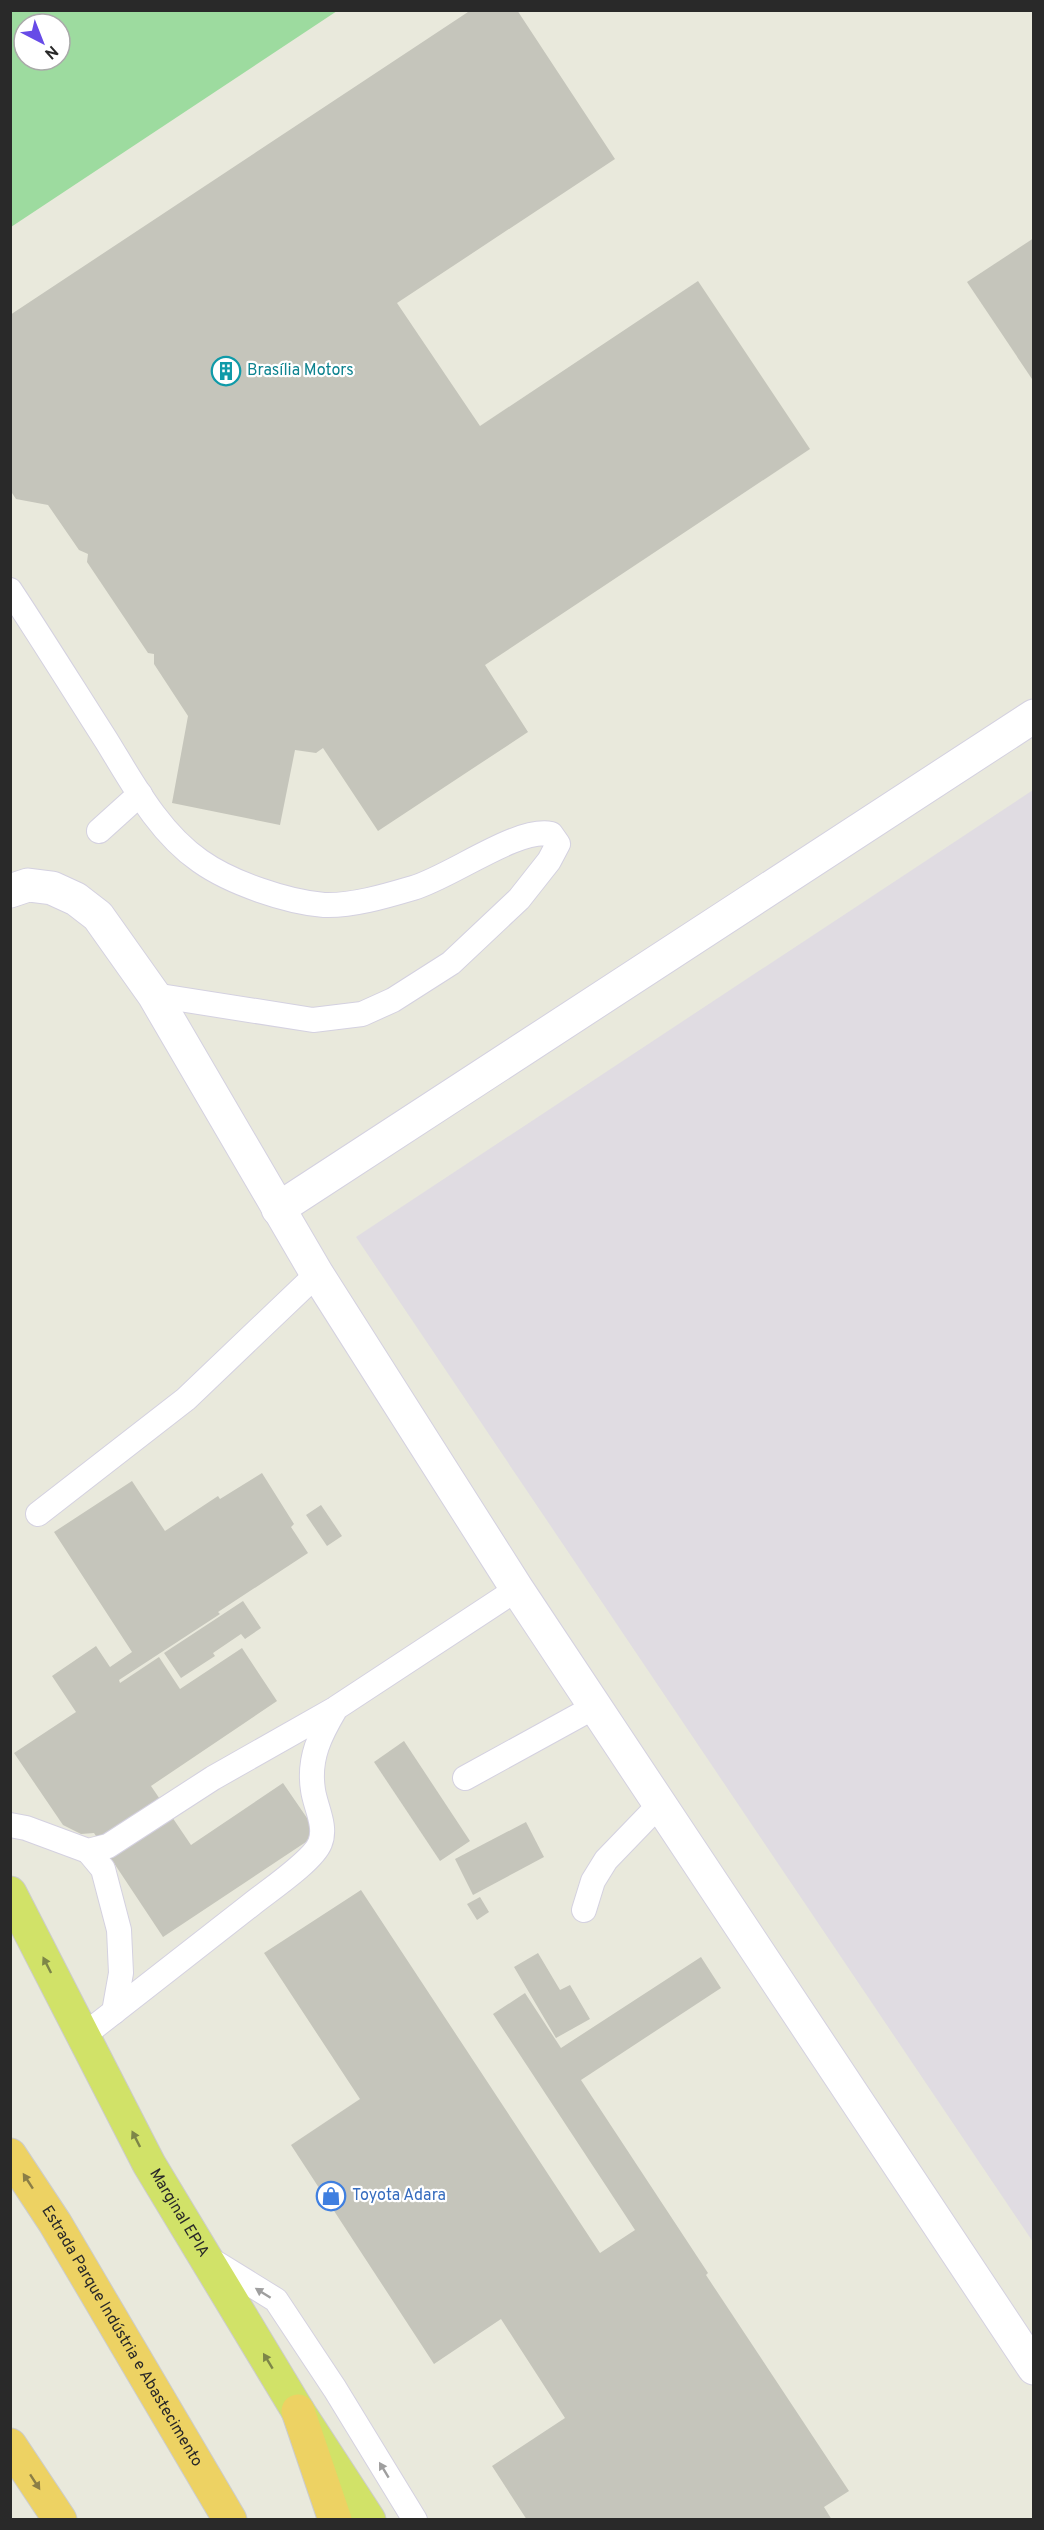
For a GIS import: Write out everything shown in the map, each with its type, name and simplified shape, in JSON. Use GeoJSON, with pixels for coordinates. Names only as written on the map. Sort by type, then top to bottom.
{"type":"FeatureCollection","features":[{"type":"Feature","properties":{"kind":"highway","name":"Estrada Parque Indústria e Abastecimento"},"geometry":{"type":"LineString","coordinates":[[10,2155],[61,2234],[230,2520]]}},
{"type":"Feature","properties":{"kind":"highway"},"geometry":{"type":"LineString","coordinates":[[298,2411],[335,2520]]}},
{"type":"Feature","properties":{"kind":"highway"},"geometry":{"type":"LineString","coordinates":[[10,2445],[60,2520]]}},
{"type":"Feature","properties":{"kind":"main road","name":"Marginal EPIA"},"geometry":{"type":"LineString","coordinates":[[10,1893],[149,2164],[298,2411],[369,2520]]}},
{"type":"Feature","properties":{"kind":"street"},"geometry":{"type":"LineString","coordinates":[[278,1209],[1034,716]]}},
{"type":"Feature","properties":{"kind":"street"},"geometry":{"type":"LineString","coordinates":[[10,891],[28,885],[52,888],[76,899],[98,916],[154,995],[316,1274],[518,1589],[1034,2368]]}},
{"type":"Feature","properties":{"kind":"lane"},"geometry":{"type":"LineString","coordinates":[[10,590],[140,795],[169,833],[200,861],[234,879],[292,900],[326,905],[372,899],[417,887],[529,834],[551,834],[558,844],[549,861],[519,898],[451,963],[393,1000],[363,1014],[313,1020],[154,995]]}},
{"type":"Feature","properties":{"kind":"lane"},"geometry":{"type":"LineString","coordinates":[[99,831],[140,795]]}},
{"type":"Feature","properties":{"kind":"lane"},"geometry":{"type":"LineString","coordinates":[[38,1514],[186,1400],[316,1274]]}},
{"type":"Feature","properties":{"kind":"lane"},"geometry":{"type":"LineString","coordinates":[[88,1851],[108,1846],[213,1778],[336,1708],[518,1589]]}},
{"type":"Feature","properties":{"kind":"lane"},"geometry":{"type":"LineString","coordinates":[[465,1778],[596,1706]]}},
{"type":"Feature","properties":{"kind":"lane"},"geometry":{"type":"LineString","coordinates":[[83,2036],[278,1883],[314,1852],[320,1844],[322,1834],[313,1791],[311,1765],[318,1738],[336,1708]]}},
{"type":"Feature","properties":{"kind":"lane"},"geometry":{"type":"LineString","coordinates":[[584,1910],[593,1881],[606,1860],[660,1804]]}},
{"type":"Feature","properties":{"kind":"lane"},"geometry":{"type":"LineString","coordinates":[[10,1825],[26,1828],[88,1851],[103,1869],[118,1930],[121,1973],[114,2012]]}},
{"type":"Feature","properties":{"kind":"lane"},"geometry":{"type":"LineString","coordinates":[[207,2258],[276,2301],[335,2389],[415,2520]]}},
{"type":"Feature","properties":{"kind":"shaded area"},"geometry":{"type":"Polygon","coordinates":[[[1033,790],[1033,2242],[356,1237],[1033,790]]]}},
{"type":"Feature","properties":{"kind":"green space"},"geometry":{"type":"Polygon","coordinates":[[[11,10],[337,11],[11,227],[11,10]]]}},
{"type":"Feature","properties":{"kind":"building","name":"Brasília Motors"},"geometry":{"type":"Polygon","coordinates":[[[471,10],[517,10],[615,159],[397,303],[480,426],[698,281],[810,449],[485,665],[528,732],[378,831],[323,748],[316,753],[295,750],[280,825],[172,803],[188,716],[154,664],[154,654],[148,653],[87,562],[88,554],[79,550],[48,505],[16,499],[10,490],[10,315],[471,10]]]}},
{"type":"Feature","properties":{"kind":"building"},"geometry":{"type":"Polygon","coordinates":[[[1034,238],[1034,382],[967,282],[1034,238]]]}},
{"type":"Feature","properties":{"kind":"building"},"geometry":{"type":"Polygon","coordinates":[[[262,1473],[294,1524],[291,1527],[308,1553],[119,1680],[120,1683],[159,1657],[180,1689],[242,1648],[277,1701],[151,1786],[191,1845],[283,1783],[318,1834],[163,1937],[94,1833],[81,1834],[63,1825],[14,1753],[76,1712],[52,1676],[96,1646],[110,1667],[132,1652],[54,1532],[132,1481],[165,1531],[218,1496],[220,1499],[262,1473]]]}},
{"type":"Feature","properties":{"kind":"building"},"geometry":{"type":"Polygon","coordinates":[[[321,1505],[342,1536],[327,1546],[306,1515],[321,1505]]]}},
{"type":"Feature","properties":{"kind":"building"},"geometry":{"type":"Polygon","coordinates":[[[243,1601],[261,1628],[245,1639],[241,1634],[213,1653],[215,1656],[181,1678],[164,1653],[243,1601]]]}},
{"type":"Feature","properties":{"kind":"building"},"geometry":{"type":"Polygon","coordinates":[[[404,1741],[470,1841],[440,1861],[374,1762],[404,1741]]]}},
{"type":"Feature","properties":{"kind":"building"},"geometry":{"type":"Polygon","coordinates":[[[526,1822],[544,1857],[473,1895],[455,1859],[526,1822]]]}},
{"type":"Feature","properties":{"kind":"building"},"geometry":{"type":"Polygon","coordinates":[[[361,1890],[600,2253],[635,2230],[493,2014],[525,1993],[561,2048],[701,1957],[721,1988],[581,2080],[708,2273],[706,2275],[849,2491],[824,2507],[832,2520],[527,2520],[492,2466],[565,2418],[501,2319],[434,2364],[291,2145],[360,2099],[264,1953],[361,1890]]]}},
{"type":"Feature","properties":{"kind":"building"},"geometry":{"type":"Polygon","coordinates":[[[480,1897],[489,1912],[477,1920],[467,1904],[480,1897]]]}},
{"type":"Feature","properties":{"kind":"building"},"geometry":{"type":"Polygon","coordinates":[[[538,1953],[560,1990],[570,1985],[590,2019],[556,2038],[514,1967],[538,1953]]]}},
{"type":"Feature","properties":{"kind":"place","name":"Brasília Motors"},"geometry":{"type":"Point","coordinates":[226,371]}},
{"type":"Feature","properties":{"kind":"place","name":"Toyota Adara"},"geometry":{"type":"Point","coordinates":[331,2196]}}]}
